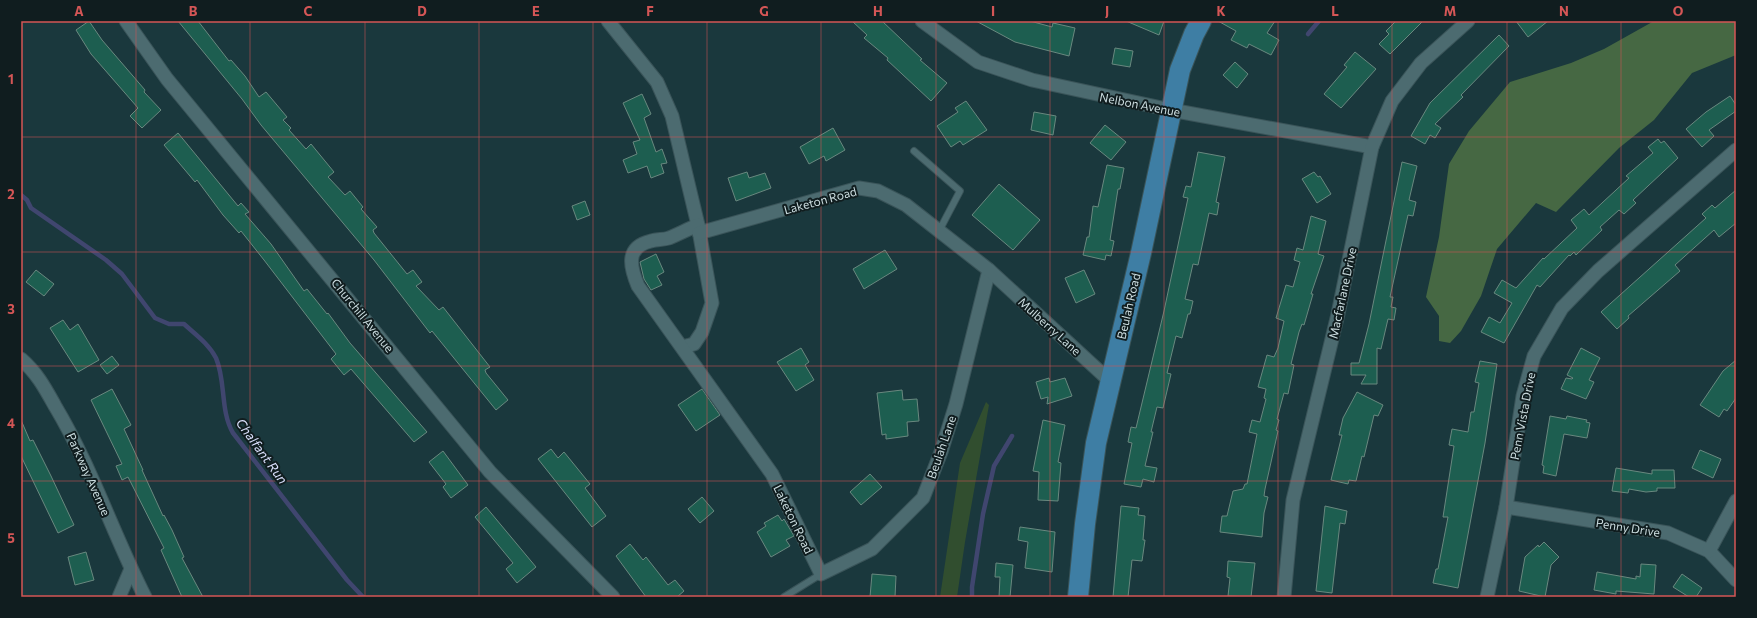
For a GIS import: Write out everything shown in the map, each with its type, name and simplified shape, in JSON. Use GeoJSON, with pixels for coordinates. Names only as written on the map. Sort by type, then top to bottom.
{"type":"FeatureCollection","features":[{"type":"Feature","properties":{"kind":"main road","name":"Beulah Road"},"geometry":{"type":"LineString","coordinates":[[1078,597],[1085,524],[1096,443],[1111,382],[1180,70],[1194,34],[1201,21]]}},
{"type":"Feature","properties":{"kind":"street","name":"Churchill Avenue"},"geometry":{"type":"LineString","coordinates":[[126,21],[167,79],[490,472],[614,597]]}},
{"type":"Feature","properties":{"kind":"street"},"geometry":{"type":"LineString","coordinates":[[608,21],[657,82],[672,116],[699,229],[712,303],[702,332],[694,344],[682,347]]}},
{"type":"Feature","properties":{"kind":"street","name":"Nelbon Avenue"},"geometry":{"type":"LineString","coordinates":[[922,21],[978,62],[1032,80],[1171,110],[1372,146]]}},
{"type":"Feature","properties":{"kind":"street","name":"Macfarlane Drive"},"geometry":{"type":"LineString","coordinates":[[1284,597],[1293,500],[1338,314],[1372,146],[1392,101],[1421,63],[1468,21]]}},
{"type":"Feature","properties":{"kind":"street","name":"Penn Vista Drive"},"geometry":{"type":"LineString","coordinates":[[1487,597],[1506,507],[1523,396],[1534,356],[1562,308],[1598,271],[1736,150]]}},
{"type":"Feature","properties":{"kind":"street","name":"Laketon Road"},"geometry":{"type":"LineString","coordinates":[[821,574],[772,474],[638,286],[631,268],[634,252],[637,246],[650,241],[668,238],[859,188],[878,191],[906,206],[989,270]]}},
{"type":"Feature","properties":{"kind":"street","name":"Mulberry Lane"},"geometry":{"type":"LineString","coordinates":[[989,270],[1111,382]]}},
{"type":"Feature","properties":{"kind":"street","name":"Beulah Lane"},"geometry":{"type":"LineString","coordinates":[[821,574],[872,549],[923,498],[941,452],[956,404],[989,270]]}},
{"type":"Feature","properties":{"kind":"street","name":"Parkway Avenue"},"geometry":{"type":"LineString","coordinates":[[21,359],[34,370],[75,438],[131,569],[145,597]]}},
{"type":"Feature","properties":{"kind":"street"},"geometry":{"type":"LineString","coordinates":[[1709,551],[1736,501]]}},
{"type":"Feature","properties":{"kind":"street","name":"Penny Drive"},"geometry":{"type":"LineString","coordinates":[[1506,507],[1668,533],[1709,551],[1736,580]]}},
{"type":"Feature","properties":{"kind":"street"},"geometry":{"type":"LineString","coordinates":[[119,597],[131,569]]}},
{"type":"Feature","properties":{"kind":"lane"},"geometry":{"type":"LineString","coordinates":[[914,151],[960,191],[939,231]]}},
{"type":"Feature","properties":{"kind":"lane"},"geometry":{"type":"LineString","coordinates":[[784,597],[821,574]]}},
{"type":"Feature","properties":{"kind":"green space"},"geometry":{"type":"Polygon","coordinates":[[[1654,21],[1736,21],[1736,55],[1692,73],[1654,120],[1619,148],[1556,212],[1536,203],[1497,249],[1481,296],[1461,331],[1450,343],[1439,341],[1439,316],[1426,297],[1439,237],[1449,164],[1469,131],[1510,82],[1571,63],[1604,49],[1654,21]]]}},
{"type":"Feature","properties":{"kind":"green space"},"geometry":{"type":"Polygon","coordinates":[[[986,402],[989,405],[957,597],[940,597],[960,463],[986,402]]]}},
{"type":"Feature","properties":{"kind":"building"},"geometry":{"type":"Polygon","coordinates":[[[89,21],[102,40],[145,90],[144,92],[161,110],[142,128],[130,116],[138,108],[91,54],[76,30],[89,21]]]}},
{"type":"Feature","properties":{"kind":"building"},"geometry":{"type":"Polygon","coordinates":[[[178,21],[198,21],[229,61],[231,60],[245,76],[259,97],[266,92],[287,117],[283,120],[291,128],[289,130],[306,149],[311,144],[334,172],[328,177],[345,195],[350,191],[363,207],[361,209],[377,227],[373,230],[374,233],[407,274],[413,270],[422,282],[416,286],[439,310],[443,307],[490,367],[485,370],[486,373],[508,400],[496,410],[432,331],[430,333],[374,260],[261,125],[242,99],[178,21]]]}},
{"type":"Feature","properties":{"kind":"building"},"geometry":{"type":"Polygon","coordinates":[[[852,21],[882,21],[922,59],[920,60],[947,83],[931,101],[887,60],[888,58],[864,38],[867,35],[852,21]]]}},
{"type":"Feature","properties":{"kind":"building"},"geometry":{"type":"Polygon","coordinates":[[[976,21],[1030,21],[1052,27],[1053,23],[1075,28],[1069,56],[1015,42],[976,21]]]}},
{"type":"Feature","properties":{"kind":"building"},"geometry":{"type":"Polygon","coordinates":[[[1126,21],[1164,21],[1159,35],[1126,21]]]}},
{"type":"Feature","properties":{"kind":"building"},"geometry":{"type":"Polygon","coordinates":[[[1218,21],[1275,21],[1267,33],[1279,40],[1271,55],[1249,44],[1247,48],[1231,40],[1236,31],[1218,21]]]}},
{"type":"Feature","properties":{"kind":"building"},"geometry":{"type":"Polygon","coordinates":[[[1396,21],[1423,21],[1390,54],[1379,44],[1389,34],[1386,31],[1396,21]]]}},
{"type":"Feature","properties":{"kind":"building"},"geometry":{"type":"Polygon","coordinates":[[[1516,21],[1548,21],[1528,37],[1516,21]]]}},
{"type":"Feature","properties":{"kind":"building"},"geometry":{"type":"Polygon","coordinates":[[[1499,35],[1509,46],[1461,95],[1463,97],[1435,124],[1441,128],[1435,138],[1430,135],[1425,144],[1411,136],[1430,103],[1499,35]]]}},
{"type":"Feature","properties":{"kind":"building"},"geometry":{"type":"Polygon","coordinates":[[[1115,48],[1133,51],[1130,67],[1112,64],[1115,48]]]}},
{"type":"Feature","properties":{"kind":"building"},"geometry":{"type":"Polygon","coordinates":[[[1355,52],[1376,69],[1341,108],[1324,94],[1347,67],[1344,65],[1355,52]]]}},
{"type":"Feature","properties":{"kind":"building"},"geometry":{"type":"Polygon","coordinates":[[[1235,62],[1248,74],[1237,88],[1223,75],[1235,62]]]}},
{"type":"Feature","properties":{"kind":"building"},"geometry":{"type":"Polygon","coordinates":[[[642,94],[651,114],[644,118],[656,152],[662,149],[667,163],[661,164],[664,173],[651,178],[647,166],[628,173],[623,160],[637,154],[633,142],[640,140],[623,103],[642,94]]]}},
{"type":"Feature","properties":{"kind":"building"},"geometry":{"type":"Polygon","coordinates":[[[1730,96],[1736,105],[1736,111],[1709,130],[1714,136],[1702,147],[1686,129],[1706,112],[1730,96]]]}},
{"type":"Feature","properties":{"kind":"building"},"geometry":{"type":"Polygon","coordinates":[[[966,101],[987,130],[963,145],[960,141],[951,147],[937,126],[958,112],[955,108],[966,101]]]}},
{"type":"Feature","properties":{"kind":"building"},"geometry":{"type":"Polygon","coordinates":[[[1034,112],[1056,116],[1053,135],[1031,130],[1034,112]]]}},
{"type":"Feature","properties":{"kind":"building"},"geometry":{"type":"Polygon","coordinates":[[[1105,125],[1126,142],[1111,160],[1090,143],[1105,125]]]}},
{"type":"Feature","properties":{"kind":"building"},"geometry":{"type":"Polygon","coordinates":[[[833,128],[845,150],[826,161],[824,156],[809,164],[800,147],[833,128]]]}},
{"type":"Feature","properties":{"kind":"building"},"geometry":{"type":"Polygon","coordinates":[[[178,133],[238,206],[241,203],[249,212],[245,214],[271,244],[304,291],[307,289],[327,314],[328,313],[350,343],[427,432],[414,442],[351,369],[344,375],[331,359],[336,354],[264,260],[241,231],[239,233],[223,215],[197,180],[195,182],[164,145],[178,133]]]}},
{"type":"Feature","properties":{"kind":"building"},"geometry":{"type":"Polygon","coordinates":[[[1658,139],[1661,143],[1664,141],[1678,158],[1633,200],[1636,203],[1624,214],[1619,210],[1600,227],[1602,230],[1576,255],[1574,252],[1570,256],[1569,255],[1540,287],[1537,285],[1504,343],[1481,332],[1489,317],[1500,323],[1512,303],[1494,293],[1502,280],[1516,288],[1543,258],[1544,259],[1577,228],[1571,220],[1584,209],[1589,215],[1629,178],[1626,176],[1653,153],[1648,147],[1658,139]]]}},
{"type":"Feature","properties":{"kind":"building"},"geometry":{"type":"Polygon","coordinates":[[[1198,152],[1225,157],[1216,202],[1219,203],[1217,215],[1209,213],[1198,265],[1193,264],[1185,299],[1193,301],[1190,314],[1188,314],[1182,338],[1176,336],[1167,373],[1171,374],[1163,408],[1157,407],[1151,432],[1153,432],[1145,466],[1157,468],[1154,482],[1143,479],[1141,487],[1124,484],[1132,443],[1128,442],[1131,427],[1136,428],[1164,311],[1188,198],[1183,197],[1186,186],[1191,187],[1198,152]]]}},
{"type":"Feature","properties":{"kind":"building"},"geometry":{"type":"Polygon","coordinates":[[[1402,162],[1417,166],[1409,200],[1416,202],[1413,216],[1408,215],[1390,297],[1393,297],[1391,307],[1396,308],[1394,320],[1388,319],[1381,349],[1377,348],[1377,384],[1361,384],[1366,375],[1351,375],[1351,363],[1359,363],[1369,324],[1402,162]]]}},
{"type":"Feature","properties":{"kind":"building"},"geometry":{"type":"Polygon","coordinates":[[[1107,165],[1124,168],[1120,189],[1118,189],[1110,240],[1114,241],[1111,256],[1106,255],[1105,260],[1083,255],[1087,237],[1089,237],[1093,206],[1098,207],[1107,165]]]}},
{"type":"Feature","properties":{"kind":"building"},"geometry":{"type":"Polygon","coordinates":[[[747,172],[749,178],[765,173],[771,188],[736,201],[728,178],[747,172]]]}},
{"type":"Feature","properties":{"kind":"building"},"geometry":{"type":"Polygon","coordinates":[[[1314,172],[1318,177],[1320,176],[1331,194],[1317,203],[1302,179],[1314,172]]]}},
{"type":"Feature","properties":{"kind":"building"},"geometry":{"type":"Polygon","coordinates":[[[999,184],[1040,220],[1013,250],[972,215],[999,184]]]}},
{"type":"Feature","properties":{"kind":"building"},"geometry":{"type":"Polygon","coordinates":[[[1736,190],[1736,223],[1719,237],[1714,230],[1675,265],[1680,271],[1628,316],[1629,318],[1617,329],[1601,312],[1706,218],[1702,214],[1712,205],[1715,208],[1736,190]]]}},
{"type":"Feature","properties":{"kind":"building"},"geometry":{"type":"Polygon","coordinates":[[[585,201],[590,215],[577,220],[572,206],[585,201]]]}},
{"type":"Feature","properties":{"kind":"building"},"geometry":{"type":"Polygon","coordinates":[[[1311,216],[1326,221],[1318,254],[1324,256],[1311,294],[1313,294],[1304,325],[1302,324],[1299,332],[1291,364],[1294,365],[1288,394],[1284,393],[1277,419],[1279,420],[1276,430],[1278,431],[1264,496],[1268,497],[1264,513],[1262,537],[1220,532],[1222,516],[1227,516],[1233,491],[1243,489],[1245,484],[1247,484],[1257,434],[1249,432],[1252,420],[1260,422],[1266,399],[1264,398],[1266,389],[1258,387],[1267,355],[1274,357],[1278,348],[1284,321],[1276,318],[1286,285],[1293,287],[1300,262],[1294,260],[1297,248],[1303,250],[1311,216]]]}},
{"type":"Feature","properties":{"kind":"building"},"geometry":{"type":"Polygon","coordinates":[[[885,250],[897,269],[864,289],[853,269],[885,250]]]}},
{"type":"Feature","properties":{"kind":"building"},"geometry":{"type":"Polygon","coordinates":[[[656,254],[664,272],[657,276],[662,285],[651,290],[644,279],[640,262],[656,254]]]}},
{"type":"Feature","properties":{"kind":"building"},"geometry":{"type":"Polygon","coordinates":[[[36,270],[54,284],[44,296],[26,282],[36,270]]]}},
{"type":"Feature","properties":{"kind":"building"},"geometry":{"type":"Polygon","coordinates":[[[1084,270],[1095,294],[1076,303],[1065,278],[1084,270]]]}},
{"type":"Feature","properties":{"kind":"building"},"geometry":{"type":"Polygon","coordinates":[[[63,320],[70,330],[78,324],[99,360],[78,372],[50,328],[63,320]]]}},
{"type":"Feature","properties":{"kind":"building"},"geometry":{"type":"Polygon","coordinates":[[[801,348],[809,362],[805,365],[814,380],[796,391],[777,362],[801,348]]]}},
{"type":"Feature","properties":{"kind":"building"},"geometry":{"type":"Polygon","coordinates":[[[1581,348],[1600,358],[1589,380],[1594,382],[1586,399],[1561,389],[1566,378],[1573,378],[1567,375],[1581,348]]]}},
{"type":"Feature","properties":{"kind":"building"},"geometry":{"type":"Polygon","coordinates":[[[112,356],[119,365],[107,374],[100,365],[112,356]]]}},
{"type":"Feature","properties":{"kind":"building"},"geometry":{"type":"Polygon","coordinates":[[[1736,360],[1736,398],[1727,411],[1724,409],[1719,417],[1700,405],[1723,371],[1736,360]]]}},
{"type":"Feature","properties":{"kind":"building"},"geometry":{"type":"Polygon","coordinates":[[[1480,361],[1497,364],[1485,443],[1458,588],[1433,583],[1436,569],[1438,569],[1448,517],[1443,517],[1454,446],[1449,445],[1452,429],[1468,432],[1471,412],[1474,412],[1479,383],[1475,382],[1480,361]]]}},
{"type":"Feature","properties":{"kind":"building"},"geometry":{"type":"Polygon","coordinates":[[[1049,378],[1050,382],[1065,378],[1072,396],[1047,404],[1048,397],[1041,399],[1036,382],[1049,378]]]}},
{"type":"Feature","properties":{"kind":"building"},"geometry":{"type":"Polygon","coordinates":[[[112,389],[131,425],[124,429],[163,516],[164,515],[172,530],[184,557],[182,558],[203,597],[182,597],[161,550],[164,548],[128,477],[122,480],[116,466],[122,464],[91,400],[112,389]]]}},
{"type":"Feature","properties":{"kind":"building"},"geometry":{"type":"Polygon","coordinates":[[[702,389],[720,415],[696,431],[678,405],[702,389]]]}},
{"type":"Feature","properties":{"kind":"building"},"geometry":{"type":"Polygon","coordinates":[[[902,390],[903,400],[917,399],[919,421],[907,422],[908,436],[886,439],[886,434],[882,435],[877,393],[902,390]]]}},
{"type":"Feature","properties":{"kind":"building"},"geometry":{"type":"Polygon","coordinates":[[[1357,392],[1383,405],[1378,416],[1374,415],[1364,457],[1362,456],[1356,481],[1349,480],[1348,484],[1331,480],[1342,435],[1339,435],[1343,418],[1357,392]]]}},
{"type":"Feature","properties":{"kind":"building"},"geometry":{"type":"Polygon","coordinates":[[[1550,416],[1566,419],[1567,416],[1587,420],[1586,422],[1590,423],[1587,438],[1564,434],[1556,476],[1543,473],[1544,466],[1542,465],[1550,416]]]}},
{"type":"Feature","properties":{"kind":"building"},"geometry":{"type":"Polygon","coordinates":[[[21,420],[30,441],[33,440],[74,525],[58,533],[21,456],[21,420]]]}},
{"type":"Feature","properties":{"kind":"building"},"geometry":{"type":"Polygon","coordinates":[[[1043,420],[1065,425],[1058,462],[1061,463],[1058,501],[1038,500],[1039,472],[1033,471],[1043,420]]]}},
{"type":"Feature","properties":{"kind":"building"},"geometry":{"type":"Polygon","coordinates":[[[551,449],[558,458],[564,452],[590,484],[585,488],[606,516],[592,527],[538,459],[551,449]]]}},
{"type":"Feature","properties":{"kind":"building"},"geometry":{"type":"Polygon","coordinates":[[[1700,450],[1721,459],[1713,478],[1692,468],[1700,450]]]}},
{"type":"Feature","properties":{"kind":"building"},"geometry":{"type":"Polygon","coordinates":[[[443,451],[468,485],[451,498],[443,487],[446,484],[429,462],[443,451]]]}},
{"type":"Feature","properties":{"kind":"building"},"geometry":{"type":"Polygon","coordinates":[[[1616,468],[1652,474],[1652,470],[1674,470],[1675,488],[1657,488],[1657,491],[1646,492],[1629,489],[1628,493],[1612,491],[1616,468]]]}},
{"type":"Feature","properties":{"kind":"building"},"geometry":{"type":"Polygon","coordinates":[[[870,474],[882,487],[861,505],[850,492],[870,474]]]}},
{"type":"Feature","properties":{"kind":"building"},"geometry":{"type":"Polygon","coordinates":[[[702,497],[714,511],[700,523],[688,509],[702,497]]]}},
{"type":"Feature","properties":{"kind":"building"},"geometry":{"type":"Polygon","coordinates":[[[1121,506],[1139,508],[1138,515],[1145,516],[1143,540],[1145,540],[1142,561],[1132,560],[1128,597],[1113,597],[1121,506]]]}},
{"type":"Feature","properties":{"kind":"building"},"geometry":{"type":"Polygon","coordinates":[[[1325,506],[1347,511],[1345,524],[1340,523],[1332,593],[1316,591],[1325,506]]]}},
{"type":"Feature","properties":{"kind":"building"},"geometry":{"type":"Polygon","coordinates":[[[486,507],[536,567],[517,583],[506,569],[513,563],[475,517],[486,507]]]}},
{"type":"Feature","properties":{"kind":"building"},"geometry":{"type":"Polygon","coordinates":[[[778,515],[782,521],[784,519],[794,536],[786,540],[790,546],[771,557],[757,532],[766,526],[764,523],[778,515]]]}},
{"type":"Feature","properties":{"kind":"building"},"geometry":{"type":"Polygon","coordinates":[[[1020,527],[1055,532],[1052,572],[1025,568],[1028,542],[1018,540],[1020,527]]]}},
{"type":"Feature","properties":{"kind":"building"},"geometry":{"type":"Polygon","coordinates":[[[1544,542],[1559,557],[1551,565],[1545,597],[1519,591],[1525,557],[1538,545],[1539,547],[1544,542]]]}},
{"type":"Feature","properties":{"kind":"building"},"geometry":{"type":"Polygon","coordinates":[[[630,544],[643,560],[646,557],[668,585],[675,580],[684,591],[677,597],[646,597],[616,556],[630,544]]]}},
{"type":"Feature","properties":{"kind":"building"},"geometry":{"type":"Polygon","coordinates":[[[86,552],[94,580],[75,585],[68,557],[86,552]]]}},
{"type":"Feature","properties":{"kind":"building"},"geometry":{"type":"Polygon","coordinates":[[[1228,561],[1255,563],[1251,597],[1228,596],[1230,578],[1227,577],[1228,561]]]}},
{"type":"Feature","properties":{"kind":"building"},"geometry":{"type":"Polygon","coordinates":[[[996,563],[1013,565],[1010,597],[999,597],[1000,577],[995,577],[996,563]]]}},
{"type":"Feature","properties":{"kind":"building"},"geometry":{"type":"Polygon","coordinates":[[[1641,564],[1656,565],[1654,594],[1616,591],[1616,594],[1594,590],[1597,572],[1636,579],[1636,576],[1640,577],[1641,564]]]}},
{"type":"Feature","properties":{"kind":"building"},"geometry":{"type":"Polygon","coordinates":[[[872,574],[896,576],[895,597],[870,597],[872,574]]]}},
{"type":"Feature","properties":{"kind":"building"},"geometry":{"type":"Polygon","coordinates":[[[1682,574],[1702,588],[1696,597],[1689,597],[1673,587],[1682,574]]]}},
{"type":"Feature","properties":{"kind":"waterway"},"geometry":{"type":"LineString","coordinates":[[1308,34],[1319,21]]}},
{"type":"Feature","properties":{"kind":"waterway","name":"Chalfant Run"},"geometry":{"type":"LineString","coordinates":[[21,195],[27,200],[31,208],[106,260],[122,274],[155,318],[169,324],[184,324],[210,348],[219,367],[226,415],[233,433],[347,580],[363,597]]}},
{"type":"Feature","properties":{"kind":"waterway"},"geometry":{"type":"LineString","coordinates":[[972,597],[972,587],[983,514],[994,466],[1012,436]]}}]}
